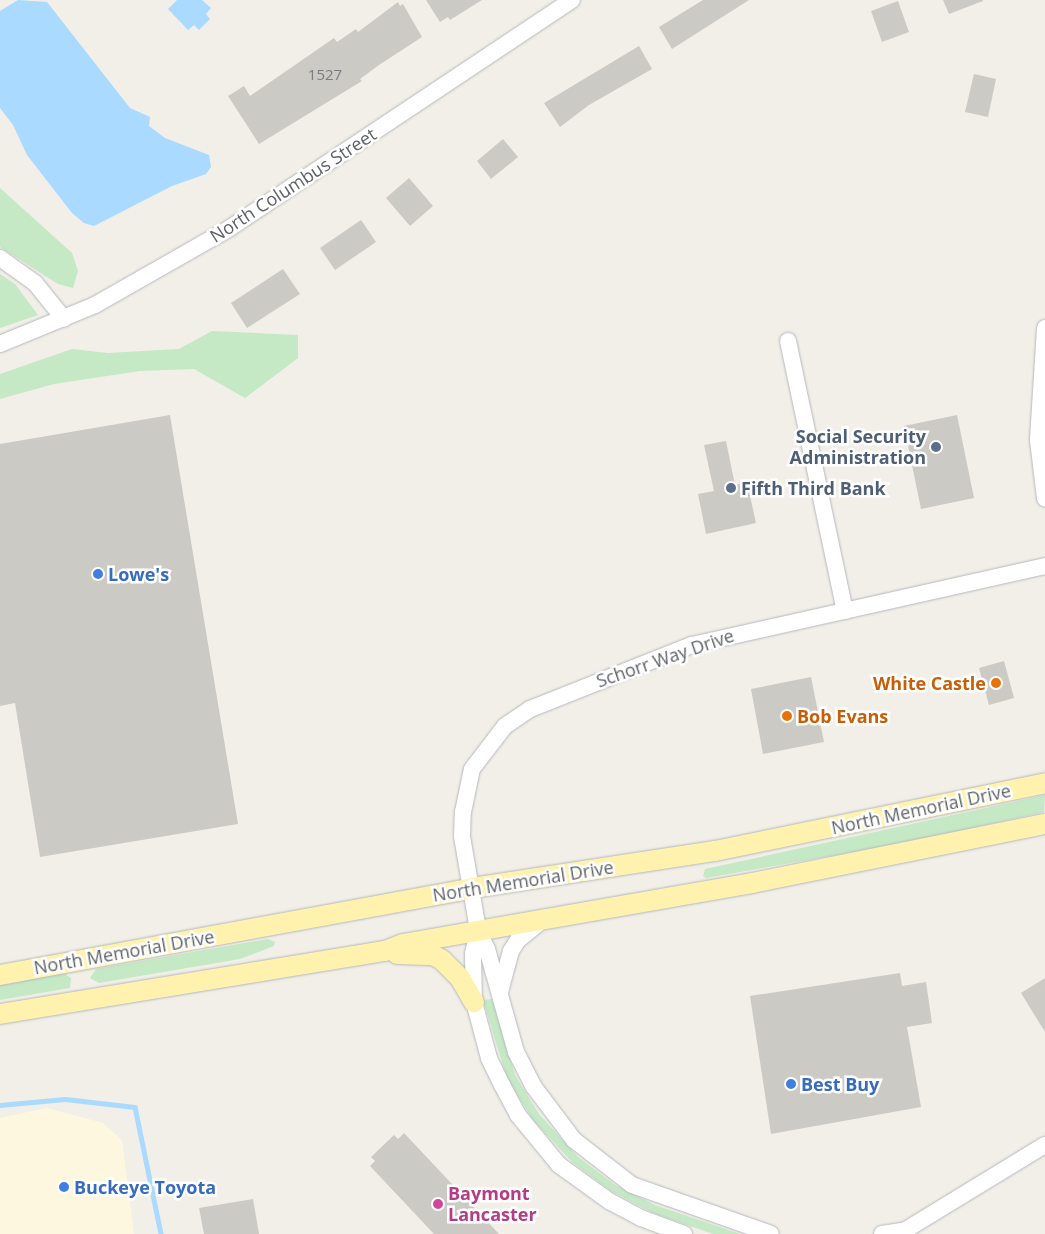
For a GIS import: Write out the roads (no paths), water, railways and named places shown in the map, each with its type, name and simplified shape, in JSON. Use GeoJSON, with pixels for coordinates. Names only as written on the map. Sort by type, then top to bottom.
{"type":"FeatureCollection","features":[{"type":"Feature","properties":{"kind":"main road","name":"North Memorial Drive"},"geometry":{"type":"LineString","coordinates":[[0,975],[472,888],[714,851],[1045,783]]}},
{"type":"Feature","properties":{"kind":"main road"},"geometry":{"type":"LineString","coordinates":[[0,1014],[386,951],[403,944],[898,856],[1045,824]]}},
{"type":"Feature","properties":{"kind":"main road"},"geometry":{"type":"LineString","coordinates":[[386,951],[403,956],[432,955],[442,960],[460,978],[474,1002]]}},
{"type":"Feature","properties":{"kind":"main road"},"geometry":{"type":"LineString","coordinates":[[0,970],[26,970]]}},
{"type":"Feature","properties":{"kind":"street","name":"North Columbus Street"},"geometry":{"type":"LineString","coordinates":[[0,344],[64,319],[150,275],[230,228],[572,0]]}},
{"type":"Feature","properties":{"kind":"street"},"geometry":{"type":"LineString","coordinates":[[0,258],[34,283],[64,319]]}},
{"type":"Feature","properties":{"kind":"street"},"geometry":{"type":"LineString","coordinates":[[1045,328],[1038,440],[1045,499]]}},
{"type":"Feature","properties":{"kind":"street"},"geometry":{"type":"LineString","coordinates":[[788,341],[845,611]]}},
{"type":"Feature","properties":{"kind":"street","name":"Schorr Way Drive"},"geometry":{"type":"LineString","coordinates":[[478,930],[462,836],[466,790],[472,769],[505,726],[530,709],[692,645],[1045,566]]}},
{"type":"Feature","properties":{"kind":"street"},"geometry":{"type":"LineString","coordinates":[[500,992],[511,951],[518,940],[544,919]]}},
{"type":"Feature","properties":{"kind":"street"},"geometry":{"type":"LineString","coordinates":[[478,930],[500,992],[506,1024],[529,1078],[559,1123],[586,1152],[632,1185],[771,1234]]}},
{"type":"Feature","properties":{"kind":"street"},"geometry":{"type":"LineString","coordinates":[[478,930],[473,954],[474,1002],[490,1058],[518,1114],[559,1165],[609,1201],[641,1218],[684,1234]]}},
{"type":"Feature","properties":{"kind":"street"},"geometry":{"type":"LineString","coordinates":[[882,1234],[900,1233],[1045,1145]]}},
{"type":"Feature","properties":{"kind":"water"},"geometry":{"type":"Polygon","coordinates":[[[18,0],[47,2],[130,108],[150,117],[149,126],[165,138],[209,155],[211,167],[206,174],[172,186],[94,226],[84,223],[72,213],[27,155],[13,125],[0,108],[0,11],[18,0]]]}},
{"type":"Feature","properties":{"kind":"water"},"geometry":{"type":"Polygon","coordinates":[[[177,0],[202,0],[211,8],[206,14],[210,19],[199,30],[194,25],[188,30],[168,9],[177,0]]]}},
{"type":"Feature","properties":{"kind":"waterway"},"geometry":{"type":"LineString","coordinates":[[0,1105],[65,1099],[135,1107],[161,1234]]}},
{"type":"Feature","properties":{"kind":"place","name":"Social Security Administration"},"geometry":{"type":"Point","coordinates":[936,447]}},
{"type":"Feature","properties":{"kind":"place","name":"Fifth Third Bank"},"geometry":{"type":"Point","coordinates":[731,488]}},
{"type":"Feature","properties":{"kind":"place","name":"Lowe's"},"geometry":{"type":"Point","coordinates":[98,574]}},
{"type":"Feature","properties":{"kind":"place","name":"White Castle"},"geometry":{"type":"Point","coordinates":[996,683]}},
{"type":"Feature","properties":{"kind":"place","name":"Bob Evans"},"geometry":{"type":"Point","coordinates":[787,716]}},
{"type":"Feature","properties":{"kind":"place","name":"Best Buy"},"geometry":{"type":"Point","coordinates":[791,1084]}},
{"type":"Feature","properties":{"kind":"place","name":"Buckeye Toyota"},"geometry":{"type":"Point","coordinates":[64,1187]}},
{"type":"Feature","properties":{"kind":"place","name":"Baymont Lancaster"},"geometry":{"type":"Point","coordinates":[438,1204]}}]}
